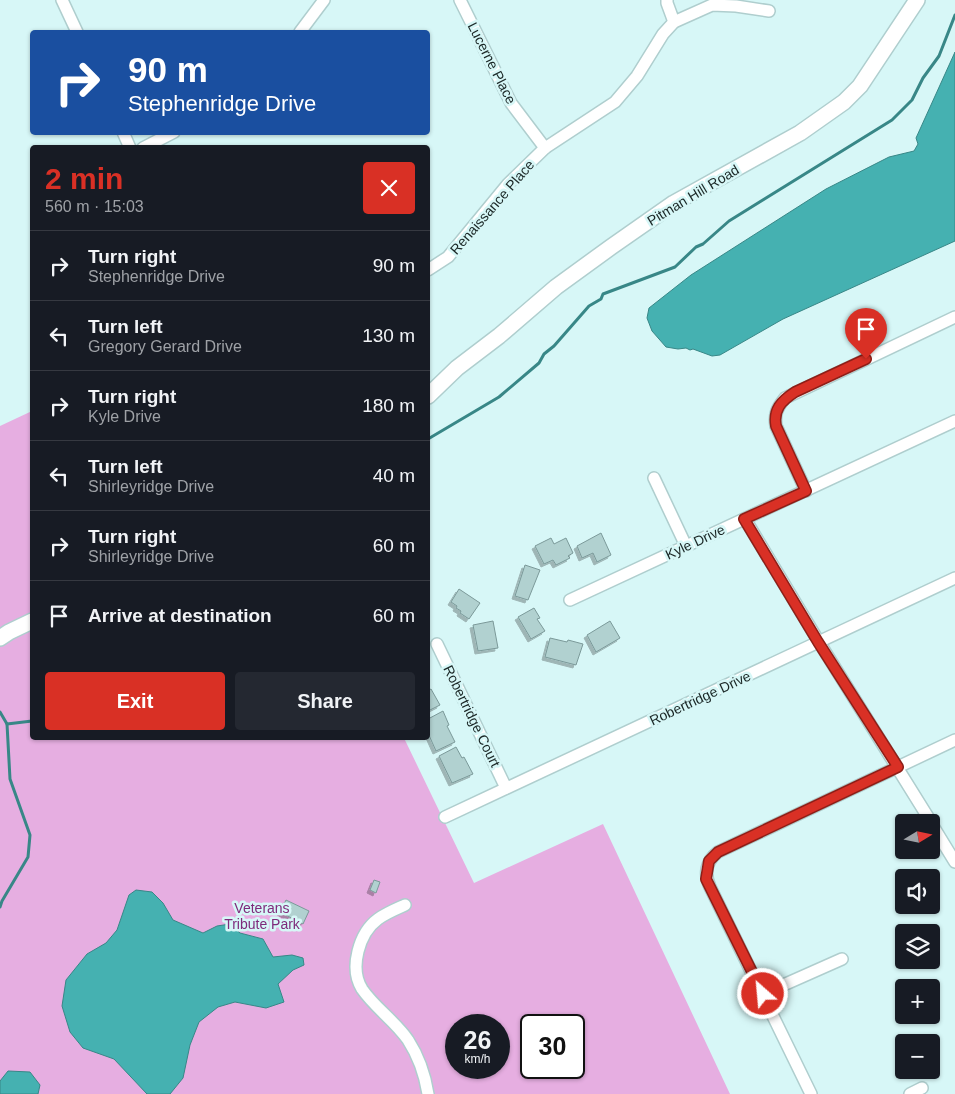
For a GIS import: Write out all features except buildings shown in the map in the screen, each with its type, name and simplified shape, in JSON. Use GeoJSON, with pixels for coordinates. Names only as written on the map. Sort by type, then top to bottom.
{"type":"FeatureCollection","features":[{"type":"Feature","properties":{"kind":"main road","name":"Pitman Hill Road"},"geometry":{"type":"LineString","coordinates":[[430,394],[457,368],[499,336],[556,287],[611,247],[674,203],[800,133],[844,102],[860,86],[917,0]]}},
{"type":"Feature","properties":{"kind":"main road"},"geometry":{"type":"LineString","coordinates":[[0,638],[30,622]]}},
{"type":"Feature","properties":{"kind":"street"},"geometry":{"type":"LineString","coordinates":[[62,0],[76,30]]}},
{"type":"Feature","properties":{"kind":"street"},"geometry":{"type":"LineString","coordinates":[[302,30],[324,0]]}},
{"type":"Feature","properties":{"kind":"street","name":"Lucerne Place"},"geometry":{"type":"LineString","coordinates":[[460,0],[511,103],[545,148]]}},
{"type":"Feature","properties":{"kind":"street"},"geometry":{"type":"LineString","coordinates":[[667,0],[674,22]]}},
{"type":"Feature","properties":{"kind":"street","name":"Renaissance Place"},"geometry":{"type":"LineString","coordinates":[[430,269],[448,257],[508,184],[545,148],[615,102],[637,76],[663,34],[674,22],[708,3],[769,11]]}},
{"type":"Feature","properties":{"kind":"street"},"geometry":{"type":"LineString","coordinates":[[149,145],[168,135]]}},
{"type":"Feature","properties":{"kind":"street"},"geometry":{"type":"LineString","coordinates":[[806,491],[776,426],[774,416],[785,398],[955,317]]}},
{"type":"Feature","properties":{"kind":"street","name":"Kyle Drive"},"geometry":{"type":"LineString","coordinates":[[570,600],[955,421]]}},
{"type":"Feature","properties":{"kind":"street"},"geometry":{"type":"LineString","coordinates":[[654,478],[686,546]]}},
{"type":"Feature","properties":{"kind":"street"},"geometry":{"type":"LineString","coordinates":[[744,519],[926,814]]}},
{"type":"Feature","properties":{"kind":"street","name":"Robertridge Drive"},"geometry":{"type":"LineString","coordinates":[[445,817],[955,578]]}},
{"type":"Feature","properties":{"kind":"street","name":"Robertridge Court"},"geometry":{"type":"LineString","coordinates":[[437,644],[506,788]]}},
{"type":"Feature","properties":{"kind":"street"},"geometry":{"type":"LineString","coordinates":[[811,1094],[706,879],[709,861],[718,852],[955,740]]}},
{"type":"Feature","properties":{"kind":"street"},"geometry":{"type":"LineString","coordinates":[[940,838],[955,862]]}},
{"type":"Feature","properties":{"kind":"street"},"geometry":{"type":"LineString","coordinates":[[405,905],[377,919],[366,931],[360,945],[356,975],[361,988],[408,1040],[418,1057],[428,1094]]}},
{"type":"Feature","properties":{"kind":"street"},"geometry":{"type":"LineString","coordinates":[[763,994],[842,959]]}},
{"type":"Feature","properties":{"kind":"street"},"geometry":{"type":"LineString","coordinates":[[910,1094],[922,1088]]}},
{"type":"Feature","properties":{"kind":"green space","name":"Veterans Tribute Park"},"geometry":{"type":"Polygon","coordinates":[[[30,412],[30,740],[405,740],[474,883],[603,824],[730,1094],[0,1094],[0,426],[30,412]]]}},
{"type":"Feature","properties":{"kind":"water"},"geometry":{"type":"Polygon","coordinates":[[[955,52],[955,241],[783,319],[720,355],[712,356],[693,349],[666,347],[652,331],[647,318],[649,308],[691,275],[826,189],[889,157],[914,151],[918,144],[916,138],[955,52]]]}},
{"type":"Feature","properties":{"kind":"water"},"geometry":{"type":"Polygon","coordinates":[[[136,890],[152,892],[163,903],[173,920],[203,933],[217,926],[230,924],[240,933],[263,939],[273,957],[292,955],[303,958],[304,965],[293,970],[278,984],[284,1002],[266,1008],[235,1002],[218,1007],[199,1022],[190,1045],[183,1078],[170,1094],[147,1094],[114,1059],[83,1048],[70,1032],[62,1006],[66,980],[87,954],[106,943],[117,930],[129,895],[136,890]]]}},
{"type":"Feature","properties":{"kind":"water"},"geometry":{"type":"Polygon","coordinates":[[[8,1071],[30,1072],[40,1085],[38,1094],[0,1094],[0,1081],[8,1071]]]}},
{"type":"Feature","properties":{"kind":"waterway"},"geometry":{"type":"LineString","coordinates":[[430,438],[499,397],[539,363],[544,354],[554,346],[589,306],[601,299],[603,294],[675,267],[696,247],[703,244],[729,221],[892,120],[912,100],[923,78],[939,56],[955,15]]}},
{"type":"Feature","properties":{"kind":"waterway"},"geometry":{"type":"LineString","coordinates":[[0,712],[7,724],[10,779],[30,835],[28,857],[0,907]]}},
{"type":"Feature","properties":{"kind":"waterway"},"geometry":{"type":"LineString","coordinates":[[7,724],[30,721]]}},
{"type":"Feature","properties":{"kind":"route"},"geometry":{"type":"LineString","coordinates":[[763,994],[706,879],[709,861],[718,852],[898,767],[818,642],[744,519],[806,491],[776,426],[774,416],[778,407],[785,398],[795,392],[866,359]]}}]}
